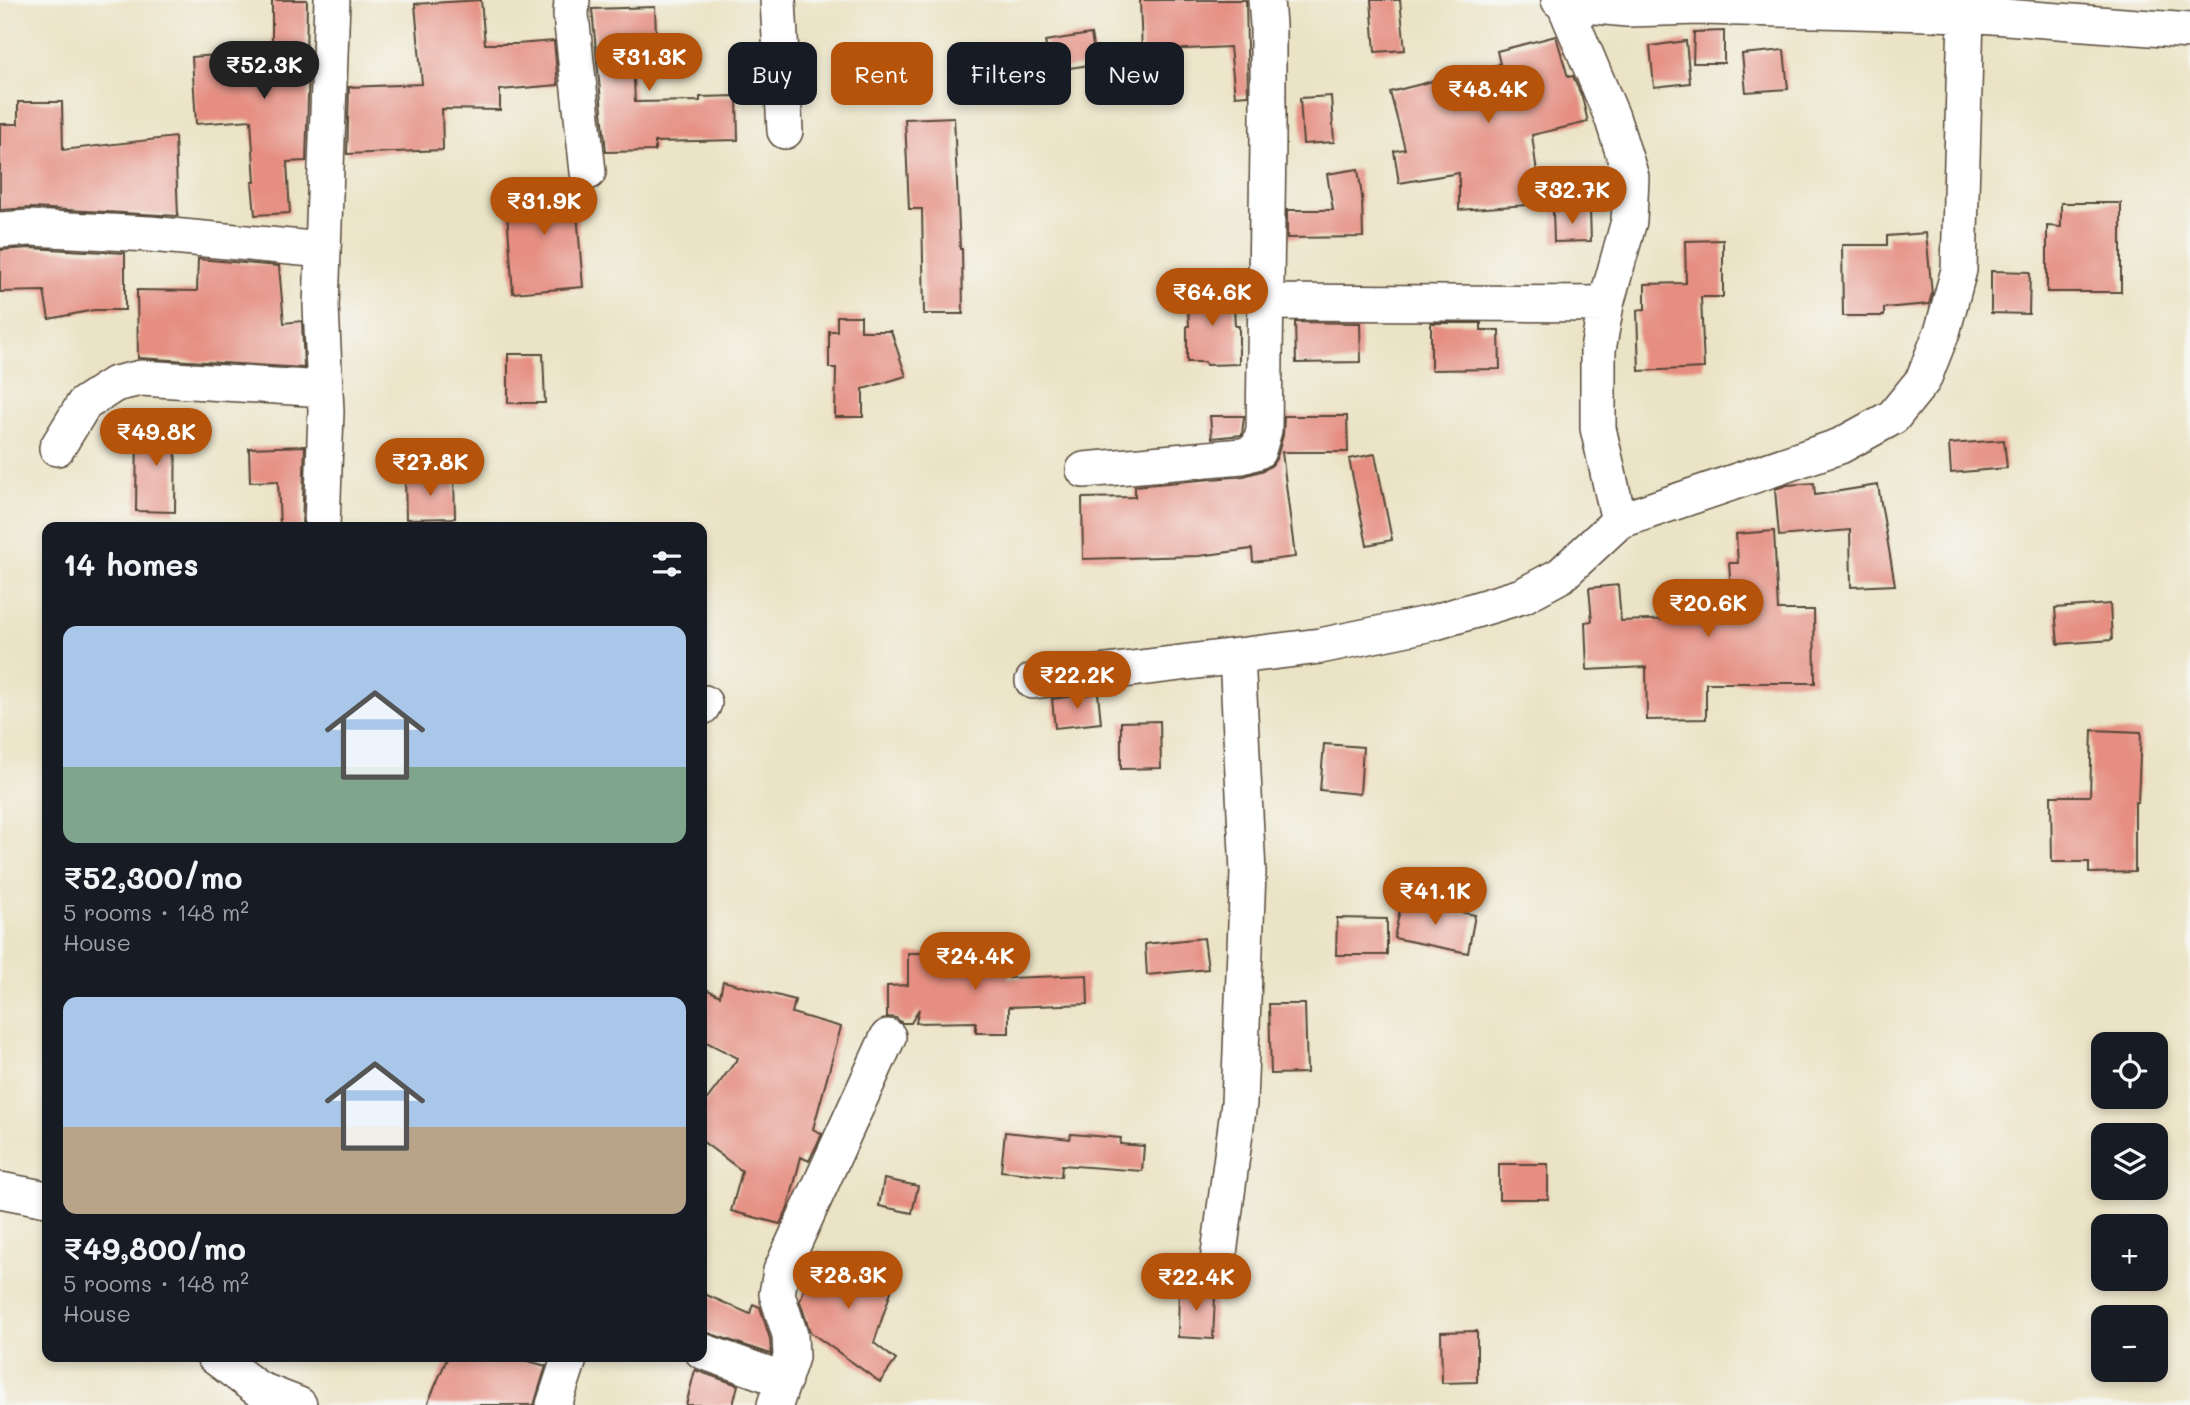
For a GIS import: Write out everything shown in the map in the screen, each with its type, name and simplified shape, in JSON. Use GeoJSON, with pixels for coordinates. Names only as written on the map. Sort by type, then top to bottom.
{"type":"FeatureCollection","features":[{"type":"Feature","properties":{"kind":"street"},"geometry":{"type":"LineString","coordinates":[[322,522],[327,411],[321,307],[332,0]]}},
{"type":"Feature","properties":{"kind":"street"},"geometry":{"type":"LineString","coordinates":[[572,0],[571,15],[588,172]]}},
{"type":"Feature","properties":{"kind":"street"},"geometry":{"type":"LineString","coordinates":[[778,0],[785,131]]}},
{"type":"Feature","properties":{"kind":"street"},"geometry":{"type":"LineString","coordinates":[[1084,470],[1242,456],[1258,451],[1264,430],[1268,103],[1266,0]]}},
{"type":"Feature","properties":{"kind":"street"},"geometry":{"type":"LineString","coordinates":[[1561,1],[1627,9],[1700,7],[1966,14],[2190,31]]}},
{"type":"Feature","properties":{"kind":"street"},"geometry":{"type":"LineString","coordinates":[[1561,1],[1612,117],[1631,177],[1629,221],[1606,304],[1598,350],[1598,428],[1619,522]]}},
{"type":"Feature","properties":{"kind":"street"},"geometry":{"type":"LineString","coordinates":[[1033,681],[1320,646],[1420,625],[1522,596],[1561,575],[1619,522],[1840,446],[1893,417],[1923,380],[1943,329],[1959,270],[1966,14]]}},
{"type":"Feature","properties":{"kind":"street"},"geometry":{"type":"LineString","coordinates":[[0,230],[30,228],[150,234],[323,250]]}},
{"type":"Feature","properties":{"kind":"street"},"geometry":{"type":"LineString","coordinates":[[1266,302],[1606,304]]}},
{"type":"Feature","properties":{"kind":"street"},"geometry":{"type":"LineString","coordinates":[[57,448],[84,404],[115,384],[141,378],[325,389]]}},
{"type":"Feature","properties":{"kind":"street"},"geometry":{"type":"LineString","coordinates":[[1216,1276],[1239,1103],[1248,872],[1237,656]]}},
{"type":"Feature","properties":{"kind":"street"},"geometry":{"type":"LineString","coordinates":[[707,1354],[779,1393],[791,1357],[790,1335],[777,1294],[781,1270],[888,1037]]}},
{"type":"Feature","properties":{"kind":"street"},"geometry":{"type":"LineString","coordinates":[[0,1190],[42,1198]]}},
{"type":"Feature","properties":{"kind":"street"},"geometry":{"type":"LineString","coordinates":[[222,1362],[258,1389],[299,1405]]}},
{"type":"Feature","properties":{"kind":"street"},"geometry":{"type":"LineString","coordinates":[[554,1405],[568,1362]]}},
{"type":"Feature","properties":{"kind":"building"},"geometry":{"type":"Polygon","coordinates":[[[272,0],[307,0],[306,66],[309,66],[306,161],[287,162],[290,213],[255,215],[251,120],[196,124],[192,57],[272,51],[272,0]]]}},
{"type":"Feature","properties":{"kind":"building"},"geometry":{"type":"Polygon","coordinates":[[[481,0],[485,44],[554,41],[558,85],[500,90],[500,110],[442,109],[443,150],[347,154],[349,87],[422,84],[415,4],[481,0]]]}},
{"type":"Feature","properties":{"kind":"building"},"geometry":{"type":"Polygon","coordinates":[[[1140,0],[1246,0],[1248,95],[1235,96],[1230,47],[1184,49],[1184,42],[1142,42],[1140,0]]]}},
{"type":"Feature","properties":{"kind":"building"},"geometry":{"type":"Polygon","coordinates":[[[1371,0],[1400,0],[1405,50],[1375,52],[1371,0]]]}},
{"type":"Feature","properties":{"kind":"building"},"geometry":{"type":"Polygon","coordinates":[[[655,7],[656,35],[632,37],[635,102],[700,101],[700,97],[728,96],[728,105],[737,105],[738,140],[655,142],[655,151],[606,152],[592,9],[655,7]]]}},
{"type":"Feature","properties":{"kind":"building"},"geometry":{"type":"Polygon","coordinates":[[[1724,31],[1724,63],[1693,63],[1694,32],[1724,31]]]}},
{"type":"Feature","properties":{"kind":"building"},"geometry":{"type":"Polygon","coordinates":[[[1091,34],[1092,42],[1085,42],[1085,66],[1071,68],[1071,42],[1045,41],[1091,34]]]}},
{"type":"Feature","properties":{"kind":"building"},"geometry":{"type":"Polygon","coordinates":[[[1556,36],[1568,77],[1573,76],[1582,97],[1588,122],[1532,135],[1541,204],[1459,210],[1459,173],[1399,183],[1394,151],[1405,149],[1390,92],[1500,64],[1497,51],[1556,36]]]}},
{"type":"Feature","properties":{"kind":"building"},"geometry":{"type":"Polygon","coordinates":[[[1686,41],[1690,83],[1654,87],[1650,46],[1686,41]]]}},
{"type":"Feature","properties":{"kind":"building"},"geometry":{"type":"Polygon","coordinates":[[[1784,50],[1788,89],[1746,92],[1742,54],[1784,50]]]}},
{"type":"Feature","properties":{"kind":"building"},"geometry":{"type":"Polygon","coordinates":[[[1331,96],[1334,142],[1303,144],[1300,98],[1331,96]]]}},
{"type":"Feature","properties":{"kind":"building"},"geometry":{"type":"Polygon","coordinates":[[[18,102],[62,102],[63,150],[175,137],[178,216],[31,208],[0,210],[0,124],[18,124],[18,102]]]}},
{"type":"Feature","properties":{"kind":"building"},"geometry":{"type":"Polygon","coordinates":[[[954,117],[963,314],[924,314],[922,209],[909,209],[905,119],[954,117]]]}},
{"type":"Feature","properties":{"kind":"building"},"geometry":{"type":"Polygon","coordinates":[[[1358,169],[1363,237],[1287,238],[1287,210],[1333,210],[1327,174],[1358,169]]]}},
{"type":"Feature","properties":{"kind":"building"},"geometry":{"type":"Polygon","coordinates":[[[571,181],[575,187],[583,287],[513,293],[505,186],[571,181]]]}},
{"type":"Feature","properties":{"kind":"building"},"geometry":{"type":"Polygon","coordinates":[[[2061,203],[2121,203],[2121,292],[2047,292],[2047,226],[2061,227],[2061,203]]]}},
{"type":"Feature","properties":{"kind":"building"},"geometry":{"type":"Polygon","coordinates":[[[1590,210],[1591,241],[1554,242],[1553,211],[1590,210]]]}},
{"type":"Feature","properties":{"kind":"building"},"geometry":{"type":"Polygon","coordinates":[[[1926,233],[1932,294],[1929,304],[1884,308],[1884,316],[1843,316],[1842,245],[1887,245],[1887,236],[1926,233]]]}},
{"type":"Feature","properties":{"kind":"building"},"geometry":{"type":"Polygon","coordinates":[[[1723,240],[1723,297],[1701,297],[1704,368],[1639,371],[1637,310],[1645,309],[1645,284],[1686,283],[1685,241],[1723,240]]]}},
{"type":"Feature","properties":{"kind":"building"},"geometry":{"type":"Polygon","coordinates":[[[30,248],[125,253],[125,310],[94,310],[49,319],[44,291],[0,292],[0,250],[30,248]]]}},
{"type":"Feature","properties":{"kind":"building"},"geometry":{"type":"Polygon","coordinates":[[[198,259],[279,266],[284,323],[302,321],[304,368],[138,358],[137,290],[197,291],[198,259]]]}},
{"type":"Feature","properties":{"kind":"building"},"geometry":{"type":"Polygon","coordinates":[[[1991,271],[2030,272],[2029,314],[1991,313],[1991,271]]]}},
{"type":"Feature","properties":{"kind":"building"},"geometry":{"type":"Polygon","coordinates":[[[1233,288],[1235,326],[1239,326],[1239,364],[1206,365],[1205,362],[1187,362],[1187,291],[1233,288]]]}},
{"type":"Feature","properties":{"kind":"building"},"geometry":{"type":"Polygon","coordinates":[[[837,316],[861,316],[861,331],[891,331],[906,376],[863,389],[863,417],[835,417],[836,368],[829,368],[829,331],[837,331],[837,316]]]}},
{"type":"Feature","properties":{"kind":"building"},"geometry":{"type":"Polygon","coordinates":[[[1295,322],[1360,323],[1361,362],[1296,363],[1295,322]]]}},
{"type":"Feature","properties":{"kind":"building"},"geometry":{"type":"Polygon","coordinates":[[[1431,323],[1481,323],[1481,330],[1499,330],[1500,369],[1431,370],[1431,323]]]}},
{"type":"Feature","properties":{"kind":"building"},"geometry":{"type":"Polygon","coordinates":[[[508,354],[543,354],[545,403],[508,403],[508,354]]]}},
{"type":"Feature","properties":{"kind":"building"},"geometry":{"type":"Polygon","coordinates":[[[1210,416],[1244,416],[1242,435],[1212,438],[1210,416]]]}},
{"type":"Feature","properties":{"kind":"building"},"geometry":{"type":"Polygon","coordinates":[[[1284,416],[1347,416],[1348,452],[1282,452],[1295,557],[1253,562],[1252,549],[1199,556],[1083,559],[1082,498],[1135,497],[1135,486],[1244,476],[1264,470],[1272,465],[1277,457],[1283,435],[1284,416]]]}},
{"type":"Feature","properties":{"kind":"building"},"geometry":{"type":"Polygon","coordinates":[[[137,424],[176,425],[175,512],[136,511],[137,424]]]}},
{"type":"Feature","properties":{"kind":"building"},"geometry":{"type":"Polygon","coordinates":[[[2004,440],[2007,468],[1951,473],[1949,444],[2004,440]]]}},
{"type":"Feature","properties":{"kind":"building"},"geometry":{"type":"Polygon","coordinates":[[[305,446],[302,522],[280,522],[278,481],[250,482],[249,448],[305,446]]]}},
{"type":"Feature","properties":{"kind":"building"},"geometry":{"type":"Polygon","coordinates":[[[1375,454],[1392,540],[1367,545],[1349,459],[1375,454]]]}},
{"type":"Feature","properties":{"kind":"building"},"geometry":{"type":"Polygon","coordinates":[[[405,477],[454,477],[455,518],[406,519],[405,477]]]}},
{"type":"Feature","properties":{"kind":"building"},"geometry":{"type":"Polygon","coordinates":[[[1814,483],[1815,495],[1878,485],[1895,585],[1851,587],[1850,530],[1779,536],[1775,489],[1787,485],[1814,483]]]}},
{"type":"Feature","properties":{"kind":"building"},"geometry":{"type":"Polygon","coordinates":[[[1774,531],[1778,610],[1814,610],[1815,683],[1706,683],[1706,719],[1647,720],[1646,667],[1587,670],[1585,622],[1592,621],[1589,588],[1618,585],[1621,621],[1733,617],[1729,563],[1738,563],[1736,534],[1774,531]]]}},
{"type":"Feature","properties":{"kind":"building"},"geometry":{"type":"Polygon","coordinates":[[[2110,604],[2112,640],[2058,644],[2055,608],[2110,604]]]}},
{"type":"Feature","properties":{"kind":"building"},"geometry":{"type":"Polygon","coordinates":[[[1098,693],[1101,723],[1055,728],[1052,699],[1098,693]]]}},
{"type":"Feature","properties":{"kind":"building"},"geometry":{"type":"Polygon","coordinates":[[[1160,721],[1161,768],[1121,769],[1121,722],[1160,721]]]}},
{"type":"Feature","properties":{"kind":"building"},"geometry":{"type":"Polygon","coordinates":[[[2092,730],[2141,732],[2138,802],[2135,802],[2135,872],[2089,873],[2089,862],[2052,862],[2051,796],[2090,796],[2092,730]]]}},
{"type":"Feature","properties":{"kind":"building"},"geometry":{"type":"Polygon","coordinates":[[[1324,744],[1363,747],[1360,794],[1320,790],[1324,744]]]}},
{"type":"Feature","properties":{"kind":"building"},"geometry":{"type":"Polygon","coordinates":[[[1402,900],[1475,915],[1468,953],[1394,938],[1402,900]]]}},
{"type":"Feature","properties":{"kind":"building"},"geometry":{"type":"Polygon","coordinates":[[[1337,918],[1387,919],[1387,955],[1336,955],[1337,918]]]}},
{"type":"Feature","properties":{"kind":"building"},"geometry":{"type":"Polygon","coordinates":[[[1204,938],[1208,969],[1147,975],[1145,944],[1204,938]]]}},
{"type":"Feature","properties":{"kind":"building"},"geometry":{"type":"Polygon","coordinates":[[[908,953],[983,953],[983,966],[1009,966],[1009,978],[1087,975],[1088,1004],[1009,1007],[1009,1033],[976,1033],[976,1022],[916,1023],[919,1009],[911,1023],[902,1023],[896,1018],[887,1017],[887,986],[908,985],[908,953]]]}},
{"type":"Feature","properties":{"kind":"building"},"geometry":{"type":"Polygon","coordinates":[[[723,981],[795,1000],[792,1013],[841,1027],[813,1129],[822,1134],[809,1161],[801,1157],[788,1208],[780,1224],[731,1211],[742,1171],[707,1145],[707,1099],[738,1058],[707,1042],[707,990],[720,996],[723,981]]]}},
{"type":"Feature","properties":{"kind":"building"},"geometry":{"type":"Polygon","coordinates":[[[1269,1004],[1305,1004],[1307,1073],[1271,1074],[1269,1004]]]}},
{"type":"Feature","properties":{"kind":"building"},"geometry":{"type":"Polygon","coordinates":[[[1005,1132],[1070,1139],[1071,1134],[1121,1138],[1120,1144],[1144,1146],[1142,1171],[1062,1165],[1061,1177],[1001,1171],[1005,1132]]]}},
{"type":"Feature","properties":{"kind":"building"},"geometry":{"type":"Polygon","coordinates":[[[1499,1164],[1548,1164],[1548,1199],[1499,1199],[1499,1164]]]}},
{"type":"Feature","properties":{"kind":"building"},"geometry":{"type":"Polygon","coordinates":[[[884,1179],[918,1186],[912,1213],[879,1206],[884,1179]]]}},
{"type":"Feature","properties":{"kind":"building"},"geometry":{"type":"Polygon","coordinates":[[[817,1252],[895,1279],[874,1343],[896,1360],[880,1382],[810,1332],[800,1301],[817,1252]]]}},
{"type":"Feature","properties":{"kind":"building"},"geometry":{"type":"Polygon","coordinates":[[[1179,1284],[1201,1288],[1215,1296],[1213,1339],[1178,1337],[1179,1284]]]}},
{"type":"Feature","properties":{"kind":"building"},"geometry":{"type":"Polygon","coordinates":[[[707,1295],[750,1314],[753,1304],[760,1307],[770,1339],[771,1354],[707,1333],[707,1295]]]}},
{"type":"Feature","properties":{"kind":"building"},"geometry":{"type":"Polygon","coordinates":[[[1477,1331],[1477,1382],[1442,1383],[1441,1332],[1477,1331]]]}},
{"type":"Feature","properties":{"kind":"building"},"geometry":{"type":"Polygon","coordinates":[[[445,1362],[532,1362],[546,1366],[534,1405],[427,1405],[445,1362]]]}},
{"type":"Feature","properties":{"kind":"building"},"geometry":{"type":"Polygon","coordinates":[[[695,1370],[738,1385],[733,1405],[686,1405],[695,1370]]]}}]}
